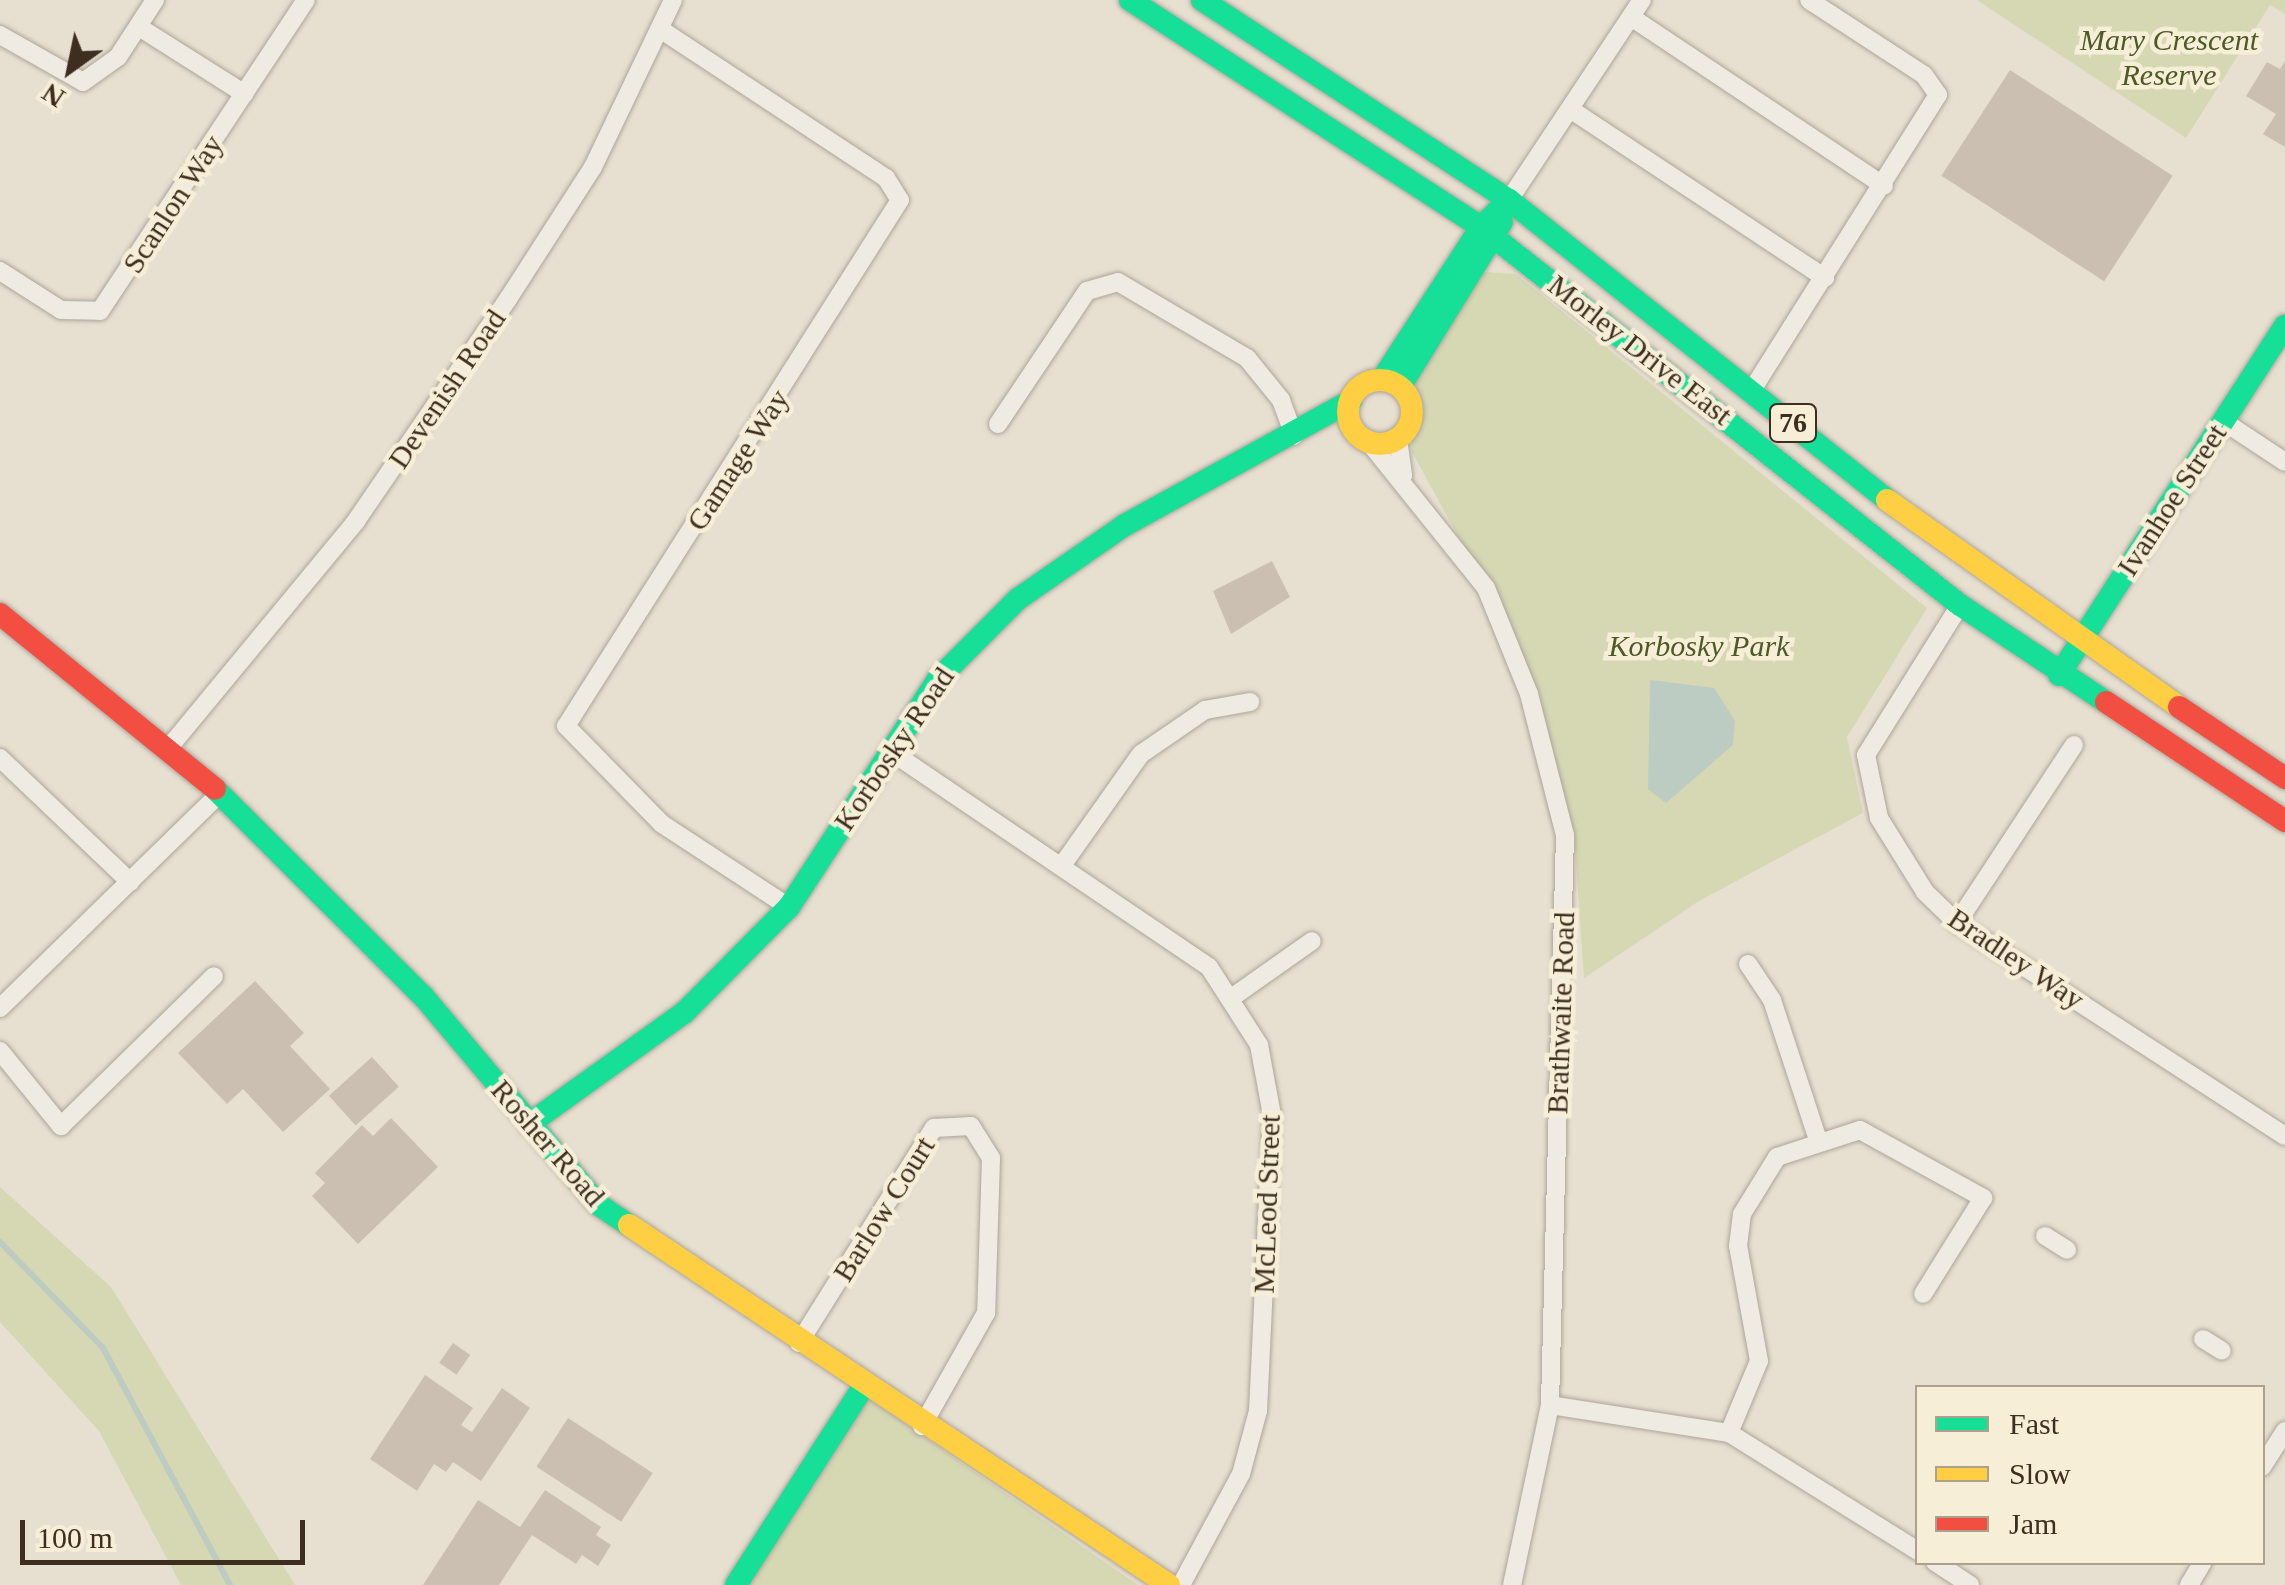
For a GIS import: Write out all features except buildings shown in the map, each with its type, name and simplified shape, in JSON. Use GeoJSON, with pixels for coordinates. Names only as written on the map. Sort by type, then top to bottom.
{"type":"FeatureCollection","features":[{"type":"Feature","properties":{"kind":"street"},"geometry":{"type":"LineString","coordinates":[[0,35],[83,82],[99,78],[156,0]]}},
{"type":"Feature","properties":{"kind":"street","name":"Scanlon Way"},"geometry":{"type":"LineString","coordinates":[[0,270],[61,310],[100,311],[306,0]]}},
{"type":"Feature","properties":{"kind":"street","name":"Devenish Road"},"geometry":{"type":"LineString","coordinates":[[170,745],[367,506],[593,167],[673,0]]}},
{"type":"Feature","properties":{"kind":"street","name":"Morley Drive East"},"geometry":{"type":"LineString","coordinates":[[1130,0],[1488,233],[1960,604],[2059,675],[2285,821]]}},
{"type":"Feature","properties":{"kind":"street","name":"Morley Drive East"},"geometry":{"type":"LineString","coordinates":[[1202,0],[1510,200],[2079,644],[2285,778]]}},
{"type":"Feature","properties":{"kind":"street"},"geometry":{"type":"LineString","coordinates":[[998,424],[1087,291],[1118,282],[1247,358],[1280,400],[1299,434],[1398,439],[1412,414],[1391,382],[1642,0]]}},
{"type":"Feature","properties":{"kind":"street"},"geometry":{"type":"LineString","coordinates":[[1752,390],[1936,106],[1924,74],[1810,0]]}},
{"type":"Feature","properties":{"kind":"street"},"geometry":{"type":"LineString","coordinates":[[1631,17],[1884,186]]}},
{"type":"Feature","properties":{"kind":"street"},"geometry":{"type":"LineString","coordinates":[[139,26],[245,94]]}},
{"type":"Feature","properties":{"kind":"street","name":"Gamage Way"},"geometry":{"type":"LineString","coordinates":[[660,29],[886,178],[900,200],[566,726],[662,824],[788,907]]}},
{"type":"Feature","properties":{"kind":"street"},"geometry":{"type":"LineString","coordinates":[[1570,109],[1824,278]]}},
{"type":"Feature","properties":{"kind":"street","name":"Ivanhoe Street"},"geometry":{"type":"LineString","coordinates":[[2059,675],[2285,326]]}},
{"type":"Feature","properties":{"kind":"street","name":"Korbosky Road"},"geometry":{"type":"LineString","coordinates":[[529,1124],[685,1012],[788,907],[890,751],[961,653],[1018,599],[1125,526],[1391,382]]}},
{"type":"Feature","properties":{"kind":"street"},"geometry":{"type":"LineString","coordinates":[[1350,401],[1365,439]]}},
{"type":"Feature","properties":{"kind":"street"},"geometry":{"type":"LineString","coordinates":[[2223,421],[2285,462]]}},
{"type":"Feature","properties":{"kind":"street","name":"Brathwaite Road"},"geometry":{"type":"LineString","coordinates":[[1365,439],[1403,476],[1486,588],[1511,642],[1565,835],[1550,1405],[1512,1585]]}},
{"type":"Feature","properties":{"kind":"street","name":"Brathwaite Road"},"geometry":{"type":"LineString","coordinates":[[1398,439],[1403,476]]}},
{"type":"Feature","properties":{"kind":"street","name":"Bradley Way"},"geometry":{"type":"LineString","coordinates":[[1960,604],[1866,755],[1878,818],[1925,892],[1957,923],[2285,1136]]}},
{"type":"Feature","properties":{"kind":"street","name":"Rosher Road"},"geometry":{"type":"LineString","coordinates":[[0,614],[170,745],[423,996],[611,1216],[863,1388],[1169,1585]]}},
{"type":"Feature","properties":{"kind":"street"},"geometry":{"type":"LineString","coordinates":[[1064,864],[1141,754],[1206,710],[1250,702]]}},
{"type":"Feature","properties":{"kind":"street"},"geometry":{"type":"LineString","coordinates":[[1957,923],[2074,745]]}},
{"type":"Feature","properties":{"kind":"street","name":"McLeod Street"},"geometry":{"type":"LineString","coordinates":[[890,751],[1180,944],[1234,996],[1259,1045],[1272,1115],[1258,1410],[1240,1474],[1181,1585]]}},
{"type":"Feature","properties":{"kind":"street"},"geometry":{"type":"LineString","coordinates":[[0,758],[130,882]]}},
{"type":"Feature","properties":{"kind":"street"},"geometry":{"type":"LineString","coordinates":[[0,1008],[219,794]]}},
{"type":"Feature","properties":{"kind":"street"},"geometry":{"type":"LineString","coordinates":[[1234,996],[1312,941]]}},
{"type":"Feature","properties":{"kind":"street"},"geometry":{"type":"LineString","coordinates":[[1748,964],[1772,1000],[1817,1137]]}},
{"type":"Feature","properties":{"kind":"street"},"geometry":{"type":"LineString","coordinates":[[0,1051],[61,1126],[214,976]]}},
{"type":"Feature","properties":{"kind":"street","name":"Barlow Court"},"geometry":{"type":"LineString","coordinates":[[799,1344],[934,1128],[971,1126],[991,1158],[986,1313],[922,1426]]}},
{"type":"Feature","properties":{"kind":"street"},"geometry":{"type":"LineString","coordinates":[[1729,1433],[1759,1361],[1738,1246],[1742,1214],[1777,1156],[1817,1137],[1860,1130],[1883,1138],[1982,1198],[1924,1294]]}},
{"type":"Feature","properties":{"kind":"street"},"geometry":{"type":"LineString","coordinates":[[2045,1236],[2066,1250]]}},
{"type":"Feature","properties":{"kind":"street"},"geometry":{"type":"LineString","coordinates":[[2203,1339],[2222,1350]]}},
{"type":"Feature","properties":{"kind":"street"},"geometry":{"type":"LineString","coordinates":[[736,1585],[863,1388]]}},
{"type":"Feature","properties":{"kind":"street"},"geometry":{"type":"LineString","coordinates":[[1550,1405],[1729,1433],[1915,1549]]}},
{"type":"Feature","properties":{"kind":"street"},"geometry":{"type":"LineString","coordinates":[[2265,1462],[2285,1431]]}},
{"type":"Feature","properties":{"kind":"street"},"geometry":{"type":"LineString","coordinates":[[1940,1565],[1970,1585]]}},
{"type":"Feature","properties":{"kind":"green space","name":"Mary Crescent Reserve"},"geometry":{"type":"Polygon","coordinates":[[[1977,0],[2285,0],[2285,14],[2270,5],[2186,138],[1977,0]]]}},
{"type":"Feature","properties":{"kind":"green space","name":"Korbosky Park"},"geometry":{"type":"Polygon","coordinates":[[[1485,272],[1516,274],[1927,608],[1847,737],[1863,813],[1699,901],[1584,978],[1574,834],[1523,655],[1412,452],[1408,380],[1485,272]]]}},
{"type":"Feature","properties":{"kind":"green space"},"geometry":{"type":"Polygon","coordinates":[[[0,1187],[111,1287],[295,1585],[181,1585],[99,1431],[0,1322],[0,1187]]]}},
{"type":"Feature","properties":{"kind":"green space"},"geometry":{"type":"Polygon","coordinates":[[[859,1392],[1138,1585],[735,1585],[859,1392]]]}},
{"type":"Feature","properties":{"kind":"shaded area"},"geometry":{"type":"Polygon","coordinates":[[[1650,680],[1714,688],[1735,721],[1733,745],[1666,803],[1648,789],[1650,680]]]}},
{"type":"Feature","properties":{"kind":"waterway"},"geometry":{"type":"LineString","coordinates":[[0,1242],[103,1348],[230,1585]]}},
{"type":"Feature","properties":{"kind":"traffic: fast"},"geometry":{"type":"LineString","coordinates":[[1130,0],[1481,227],[1960,605],[2106,702]]}},
{"type":"Feature","properties":{"kind":"traffic: fast"},"geometry":{"type":"LineString","coordinates":[[1202,0],[1509,200],[1887,500]]}},
{"type":"Feature","properties":{"kind":"traffic: fast"},"geometry":{"type":"LineString","coordinates":[[1383,378],[1481,227],[1509,200]]}},
{"type":"Feature","properties":{"kind":"traffic: fast"},"geometry":{"type":"LineString","coordinates":[[1400,387],[1502,222]]}},
{"type":"Feature","properties":{"kind":"traffic: fast"},"geometry":{"type":"LineString","coordinates":[[2059,675],[2285,326]]}},
{"type":"Feature","properties":{"kind":"traffic: fast"},"geometry":{"type":"LineString","coordinates":[[529,1124],[685,1012],[789,907],[938,679],[1018,599],[1125,525],[1351,401]]}},
{"type":"Feature","properties":{"kind":"traffic: fast"},"geometry":{"type":"LineString","coordinates":[[215,789],[423,996],[599,1205],[629,1225]]}},
{"type":"Feature","properties":{"kind":"traffic: fast"},"geometry":{"type":"LineString","coordinates":[[736,1585],[863,1387]]}},
{"type":"Feature","properties":{"kind":"traffic: slow"},"geometry":{"type":"LineString","coordinates":[[1380,380],[1402,390],[1412,412],[1402,434],[1380,444],[1358,434],[1348,412],[1358,390],[1380,380]]}},
{"type":"Feature","properties":{"kind":"traffic: slow"},"geometry":{"type":"LineString","coordinates":[[1887,500],[2179,707]]}},
{"type":"Feature","properties":{"kind":"traffic: slow"},"geometry":{"type":"LineString","coordinates":[[629,1225],[1169,1585]]}},
{"type":"Feature","properties":{"kind":"traffic: jam"},"geometry":{"type":"LineString","coordinates":[[0,614],[215,789]]}},
{"type":"Feature","properties":{"kind":"traffic: jam"},"geometry":{"type":"LineString","coordinates":[[2106,702],[2285,821]]}},
{"type":"Feature","properties":{"kind":"traffic: jam"},"geometry":{"type":"LineString","coordinates":[[2179,707],[2285,778]]}}]}
